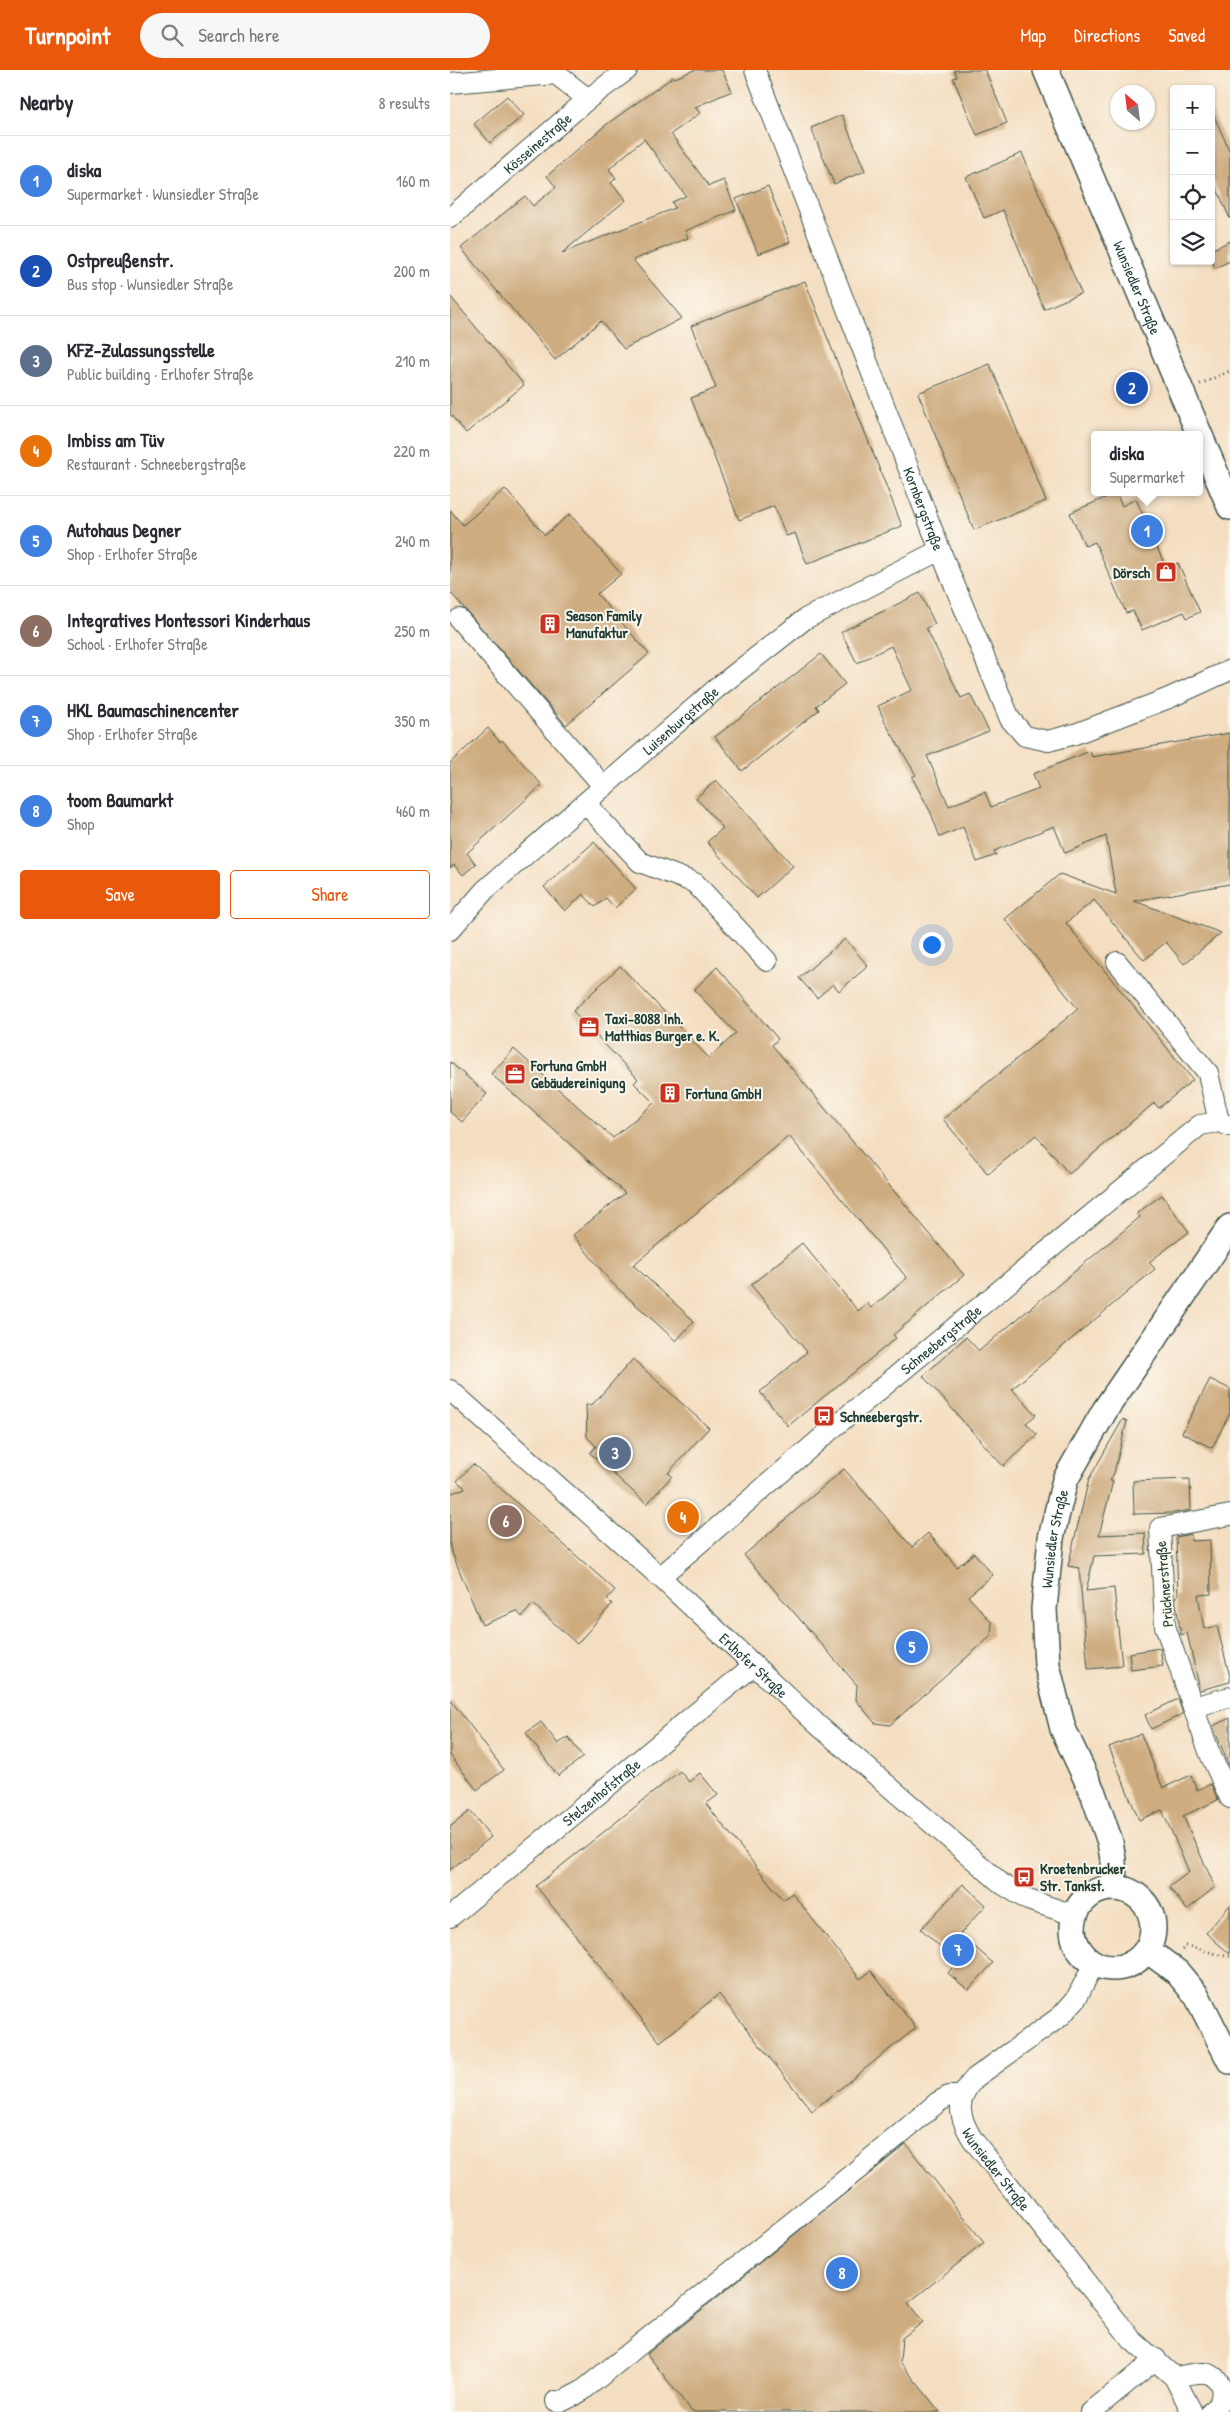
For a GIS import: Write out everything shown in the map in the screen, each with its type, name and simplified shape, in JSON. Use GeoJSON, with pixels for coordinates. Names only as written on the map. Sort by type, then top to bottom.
{"type":"FeatureCollection","features":[{"type":"Feature","properties":{"kind":"main road","name":"Wunsiedler Straße"},"geometry":{"type":"LineString","coordinates":[[1046,70],[1198,431]]}},
{"type":"Feature","properties":{"kind":"main road","name":"Wunsiedler Straße"},"geometry":{"type":"LineString","coordinates":[[1203,442],[1230,507]]}},
{"type":"Feature","properties":{"kind":"main road","name":"Wunsiedler Straße"},"geometry":{"type":"LineString","coordinates":[[1114,1887],[1110,1842],[1093,1793],[1064,1729],[1047,1665],[1044,1609],[1050,1538],[1065,1480],[1105,1410],[1230,1227]]}},
{"type":"Feature","properties":{"kind":"main road"},"geometry":{"type":"LineString","coordinates":[[1114,1887],[1133,1892],[1145,1903],[1151,1913],[1153,1936],[1147,1950],[1140,1958],[1126,1966],[1106,1968],[1094,1964],[1078,1950],[1074,1942],[1072,1924],[1080,1904],[1090,1895],[1099,1890],[1114,1887]]}},
{"type":"Feature","properties":{"kind":"main road"},"geometry":{"type":"LineString","coordinates":[[1147,1950],[1177,1972],[1197,1996],[1230,2061]]}},
{"type":"Feature","properties":{"kind":"street","name":"Kösseinestraße"},"geometry":{"type":"LineString","coordinates":[[450,218],[626,70]]}},
{"type":"Feature","properties":{"kind":"street","name":"Kornbergstraße"},"geometry":{"type":"LineString","coordinates":[[755,70],[940,550],[1010,718],[1025,736],[1048,742],[1075,734],[1169,698],[1230,670]]}},
{"type":"Feature","properties":{"kind":"street"},"geometry":{"type":"LineString","coordinates":[[450,83],[556,74],[588,100]]}},
{"type":"Feature","properties":{"kind":"street","name":"Luisenburgstraße"},"geometry":{"type":"LineString","coordinates":[[450,930],[485,890],[584,803],[717,688],[805,619],[940,550]]}},
{"type":"Feature","properties":{"kind":"street"},"geometry":{"type":"LineString","coordinates":[[459,619],[604,787]]}},
{"type":"Feature","properties":{"kind":"street"},"geometry":{"type":"LineString","coordinates":[[584,803],[640,862],[695,884],[767,961]]}},
{"type":"Feature","properties":{"kind":"street"},"geometry":{"type":"LineString","coordinates":[[1117,962],[1208,1073],[1224,1124]]}},
{"type":"Feature","properties":{"kind":"street","name":"Schneebergstraße"},"geometry":{"type":"LineString","coordinates":[[660,1577],[833,1428],[1200,1125],[1224,1124]]}},
{"type":"Feature","properties":{"kind":"street","name":"Erlhofer Straße"},"geometry":{"type":"LineString","coordinates":[[450,1390],[660,1577],[752,1666],[1002,1884],[1028,1900],[1074,1915]]}},
{"type":"Feature","properties":{"kind":"street","name":"Prücknerstraße"},"geometry":{"type":"LineString","coordinates":[[1230,1515],[1160,1528],[1165,1626],[1210,1754],[1230,1798]]}},
{"type":"Feature","properties":{"kind":"street","name":"Stelzenhofstraße"},"geometry":{"type":"LineString","coordinates":[[450,1917],[752,1666]]}},
{"type":"Feature","properties":{"kind":"street"},"geometry":{"type":"LineString","coordinates":[[1193,1707],[1230,1696]]}},
{"type":"Feature","properties":{"kind":"street"},"geometry":{"type":"LineString","coordinates":[[556,2400],[563,2401],[582,2391],[856,2171],[938,2102],[948,2096],[961,2096],[975,2078],[1061,2016],[1076,1999],[1094,1964]]}},
{"type":"Feature","properties":{"kind":"street","name":"Wunsiedler Straße"},"geometry":{"type":"LineString","coordinates":[[961,2096],[962,2117],[973,2140],[1132,2340],[1156,2359],[1174,2377],[1192,2412]]}},
{"type":"Feature","properties":{"kind":"street"},"geometry":{"type":"LineString","coordinates":[[1091,2412],[1156,2359]]}},
{"type":"Feature","properties":{"kind":"street"},"geometry":{"type":"LineString","coordinates":[[1174,2377],[1204,2373],[1215,2378],[1221,2386],[1222,2396],[1219,2405],[1211,2412]]}},
{"type":"Feature","properties":{"kind":"path"},"geometry":{"type":"LineString","coordinates":[[1182,392],[1230,371]]}},
{"type":"Feature","properties":{"kind":"path"},"geometry":{"type":"LineString","coordinates":[[1168,1966],[1185,1946],[1230,1956]]}},
{"type":"Feature","properties":{"kind":"building"},"geometry":{"type":"Polygon","coordinates":[[[694,70],[722,70],[732,91],[695,107],[700,113],[671,134],[709,186],[724,180],[736,210],[685,231],[688,238],[633,260],[682,318],[624,349],[601,321],[555,360],[461,248],[525,196],[533,206],[556,187],[547,176],[607,124],[673,77],[675,78],[694,70]],[[644,139],[609,169],[616,178],[611,183],[626,200],[562,253],[675,208],[672,202],[686,196],[644,139]]]}},
{"type":"Feature","properties":{"kind":"building"},"geometry":{"type":"Polygon","coordinates":[[[954,70],[985,70],[1007,123],[977,135],[953,78],[957,77],[954,70]]]}},
{"type":"Feature","properties":{"kind":"building"},"geometry":{"type":"Polygon","coordinates":[[[507,96],[524,115],[490,143],[474,124],[507,96]]]}},
{"type":"Feature","properties":{"kind":"building"},"geometry":{"type":"Polygon","coordinates":[[[842,115],[865,171],[834,184],[811,128],[842,115]]]}},
{"type":"Feature","properties":{"kind":"building"},"geometry":{"type":"Polygon","coordinates":[[[1215,118],[1230,152],[1230,219],[1215,184],[1215,118]]]}},
{"type":"Feature","properties":{"kind":"building"},"geometry":{"type":"Polygon","coordinates":[[[1022,153],[1081,293],[1044,309],[1003,210],[984,218],[966,177],[1022,153]]]}},
{"type":"Feature","properties":{"kind":"building"},"geometry":{"type":"Polygon","coordinates":[[[768,186],[790,242],[758,254],[736,199],[768,186]]]}},
{"type":"Feature","properties":{"kind":"building"},"geometry":{"type":"Polygon","coordinates":[[[1230,241],[1230,261],[1215,268],[1214,265],[1215,248],[1230,241]]]}},
{"type":"Feature","properties":{"kind":"building"},"geometry":{"type":"Polygon","coordinates":[[[805,281],[902,526],[807,564],[795,533],[786,536],[774,506],[739,520],[691,398],[716,388],[691,326],[805,281]]]}},
{"type":"Feature","properties":{"kind":"building"},"geometry":{"type":"Polygon","coordinates":[[[450,296],[524,385],[466,433],[450,414],[450,296]]]}},
{"type":"Feature","properties":{"kind":"building"},"geometry":{"type":"Polygon","coordinates":[[[990,364],[1046,501],[974,530],[918,393],[990,364]]]}},
{"type":"Feature","properties":{"kind":"building","name":"Season Family Manufaktur"},"geometry":{"type":"Polygon","coordinates":[[[505,489],[545,535],[570,514],[621,574],[597,594],[649,654],[566,725],[450,592],[450,510],[463,525],[505,489]]]}},
{"type":"Feature","properties":{"kind":"building"},"geometry":{"type":"Polygon","coordinates":[[[1109,496],[1117,496],[1122,506],[1136,499],[1166,568],[1178,563],[1200,612],[1187,618],[1184,612],[1142,630],[1133,611],[1126,613],[1095,542],[1085,546],[1070,513],[1109,496]]]}},
{"type":"Feature","properties":{"kind":"building"},"geometry":{"type":"Polygon","coordinates":[[[920,593],[935,624],[926,628],[961,698],[970,694],[989,731],[927,756],[949,806],[985,792],[991,807],[1039,789],[1033,774],[1090,751],[1092,757],[1230,733],[1230,884],[1134,901],[1221,933],[1184,964],[1166,942],[1144,960],[1094,900],[1066,923],[1193,1080],[1159,1108],[1154,1103],[1069,1174],[1036,1135],[988,1174],[943,1119],[1078,1009],[1005,919],[1060,874],[1116,894],[1106,836],[1065,853],[1054,826],[994,851],[996,855],[977,862],[963,827],[940,837],[931,813],[912,777],[916,775],[886,724],[878,706],[912,690],[891,646],[857,663],[841,632],[920,593]]]}},
{"type":"Feature","properties":{"kind":"building"},"geometry":{"type":"Polygon","coordinates":[[[821,654],[845,684],[816,706],[819,710],[742,771],[715,737],[821,654]]]}},
{"type":"Feature","properties":{"kind":"building"},"geometry":{"type":"Polygon","coordinates":[[[488,728],[500,742],[502,740],[542,785],[467,853],[476,864],[463,875],[454,865],[450,868],[450,763],[488,728]]]}},
{"type":"Feature","properties":{"kind":"building"},"geometry":{"type":"Polygon","coordinates":[[[716,780],[793,866],[757,898],[707,842],[723,828],[696,798],[716,780]]]}},
{"type":"Feature","properties":{"kind":"building"},"geometry":{"type":"Polygon","coordinates":[[[594,842],[636,889],[615,908],[606,898],[595,907],[583,894],[565,911],[544,887],[594,842]]]}},
{"type":"Feature","properties":{"kind":"building"},"geometry":{"type":"Polygon","coordinates":[[[845,939],[868,966],[839,991],[833,984],[817,998],[799,978],[845,939]]]}},
{"type":"Feature","properties":{"kind":"building"},"geometry":{"type":"Polygon","coordinates":[[[620,966],[709,1058],[736,1033],[694,990],[717,967],[778,1039],[772,1045],[964,1275],[893,1335],[896,1338],[788,1426],[760,1392],[807,1352],[751,1285],[802,1243],[858,1311],[867,1303],[871,1308],[907,1278],[789,1136],[633,1265],[694,1321],[676,1341],[611,1282],[573,1235],[625,1193],[491,1074],[514,1049],[613,1138],[654,1103],[634,1083],[638,1079],[573,1011],[620,966]]]}},
{"type":"Feature","properties":{"kind":"building"},"geometry":{"type":"Polygon","coordinates":[[[450,1062],[487,1094],[462,1122],[450,1112],[450,1062]]]}},
{"type":"Feature","properties":{"kind":"building"},"geometry":{"type":"Polygon","coordinates":[[[1162,1195],[1189,1232],[1149,1262],[1155,1269],[1012,1389],[1036,1415],[1026,1423],[1037,1435],[1003,1466],[923,1376],[966,1337],[979,1351],[1140,1217],[1137,1213],[1162,1195]]]}},
{"type":"Feature","properties":{"kind":"building"},"geometry":{"type":"Polygon","coordinates":[[[633,1359],[709,1428],[668,1473],[672,1476],[647,1504],[590,1453],[596,1446],[587,1437],[586,1405],[593,1404],[633,1359]]]}},
{"type":"Feature","properties":{"kind":"building"},"geometry":{"type":"Polygon","coordinates":[[[1210,1379],[1230,1389],[1230,1413],[1212,1448],[1182,1433],[1210,1379]]]}},
{"type":"Feature","properties":{"kind":"building"},"geometry":{"type":"Polygon","coordinates":[[[1123,1419],[1127,1421],[1114,1473],[1110,1481],[1113,1481],[1099,1535],[1145,1533],[1146,1554],[1094,1556],[1086,1591],[1114,1588],[1122,1666],[1088,1669],[1079,1568],[1068,1566],[1089,1479],[1123,1419]]]}},
{"type":"Feature","properties":{"kind":"building"},"geometry":{"type":"Polygon","coordinates":[[[473,1464],[615,1590],[607,1599],[612,1604],[577,1644],[533,1604],[522,1617],[517,1611],[482,1625],[450,1548],[450,1494],[465,1488],[457,1481],[473,1464]]]}},
{"type":"Feature","properties":{"kind":"building"},"geometry":{"type":"Polygon","coordinates":[[[844,1469],[912,1547],[928,1533],[957,1567],[974,1553],[993,1575],[968,1596],[992,1623],[991,1636],[890,1725],[875,1723],[856,1700],[857,1685],[744,1555],[844,1469]]]}},
{"type":"Feature","properties":{"kind":"building"},"geometry":{"type":"Polygon","coordinates":[[[1190,1479],[1191,1510],[1173,1513],[1134,1514],[1133,1481],[1190,1479]]]}},
{"type":"Feature","properties":{"kind":"building"},"geometry":{"type":"Polygon","coordinates":[[[1191,1534],[1191,1541],[1210,1540],[1211,1594],[1198,1595],[1204,1629],[1217,1626],[1230,1677],[1230,1682],[1200,1690],[1187,1633],[1181,1635],[1175,1597],[1178,1595],[1176,1537],[1191,1534]]]}},
{"type":"Feature","properties":{"kind":"building"},"geometry":{"type":"Polygon","coordinates":[[[1160,1648],[1163,1666],[1131,1670],[1129,1653],[1160,1648]]]}},
{"type":"Feature","properties":{"kind":"building"},"geometry":{"type":"Polygon","coordinates":[[[450,1699],[504,1770],[477,1790],[450,1755],[450,1699]]]}},
{"type":"Feature","properties":{"kind":"building"},"geometry":{"type":"Polygon","coordinates":[[[1178,1699],[1183,1714],[1151,1729],[1145,1715],[1178,1699]]]}},
{"type":"Feature","properties":{"kind":"building"},"geometry":{"type":"Polygon","coordinates":[[[1230,1718],[1230,1769],[1213,1726],[1230,1718]]]}},
{"type":"Feature","properties":{"kind":"building"},"geometry":{"type":"Polygon","coordinates":[[[541,1722],[558,1744],[568,1737],[583,1757],[558,1776],[526,1733],[541,1722]]]}},
{"type":"Feature","properties":{"kind":"building"},"geometry":{"type":"Polygon","coordinates":[[[1141,1734],[1163,1788],[1191,1775],[1197,1790],[1211,1784],[1218,1800],[1183,1816],[1215,1887],[1187,1910],[1169,1887],[1189,1872],[1162,1810],[1139,1820],[1109,1747],[1141,1734]]]}},
{"type":"Feature","properties":{"kind":"building"},"geometry":{"type":"Polygon","coordinates":[[[680,1771],[689,1782],[700,1773],[718,1795],[706,1804],[783,1900],[792,1893],[860,1979],[871,1971],[916,2028],[812,2111],[719,1994],[660,2042],[536,1886],[680,1771]]]}},
{"type":"Feature","properties":{"kind":"building"},"geometry":{"type":"Polygon","coordinates":[[[470,1811],[491,1837],[450,1870],[450,1827],[470,1811]]]}},
{"type":"Feature","properties":{"kind":"building"},"geometry":{"type":"Polygon","coordinates":[[[963,1884],[986,1905],[960,1934],[993,1963],[968,1990],[948,1973],[957,1962],[921,1929],[963,1884]]]}},
{"type":"Feature","properties":{"kind":"building"},"geometry":{"type":"Polygon","coordinates":[[[1230,1905],[1230,1954],[1206,1933],[1230,1905]]]}},
{"type":"Feature","properties":{"kind":"building"},"geometry":{"type":"Polygon","coordinates":[[[906,2144],[984,2243],[908,2303],[923,2322],[902,2338],[900,2362],[940,2412],[692,2412],[647,2354],[906,2144]]]}},
{"type":"Feature","properties":{"kind":"place","name":"Ostpreußenstr."},"geometry":{"type":"Point","coordinates":[1132,388]}},
{"type":"Feature","properties":{"kind":"place","name":"diska"},"geometry":{"type":"Point","coordinates":[1147,531]}},
{"type":"Feature","properties":{"kind":"place","name":"Dörsch"},"geometry":{"type":"Point","coordinates":[1166,572]}},
{"type":"Feature","properties":{"kind":"place","name":"Season Family Manufaktur"},"geometry":{"type":"Point","coordinates":[550,624]}},
{"type":"Feature","properties":{"kind":"place","name":"Taxi-8088 Inh. Matthias Burger e. K."},"geometry":{"type":"Point","coordinates":[589,1027]}},
{"type":"Feature","properties":{"kind":"place","name":"Fortuna GmbH Gebäudereinigung"},"geometry":{"type":"Point","coordinates":[515,1074]}},
{"type":"Feature","properties":{"kind":"place","name":"Fortuna GmbH"},"geometry":{"type":"Point","coordinates":[670,1093]}},
{"type":"Feature","properties":{"kind":"place","name":"Schneebergstr."},"geometry":{"type":"Point","coordinates":[824,1416]}},
{"type":"Feature","properties":{"kind":"place","name":"KFZ-Zulassungsstelle"},"geometry":{"type":"Point","coordinates":[615,1453]}},
{"type":"Feature","properties":{"kind":"place","name":"Imbiss am Tüv"},"geometry":{"type":"Point","coordinates":[683,1517]}},
{"type":"Feature","properties":{"kind":"place","name":"Integratives Montessori Kinderhaus"},"geometry":{"type":"Point","coordinates":[506,1521]}},
{"type":"Feature","properties":{"kind":"place","name":"Autohaus Degner"},"geometry":{"type":"Point","coordinates":[912,1647]}},
{"type":"Feature","properties":{"kind":"place","name":"Kroetenbrucker Str. Tankst."},"geometry":{"type":"Point","coordinates":[1024,1877]}},
{"type":"Feature","properties":{"kind":"place","name":"HKL Baumaschinencenter"},"geometry":{"type":"Point","coordinates":[958,1950]}},
{"type":"Feature","properties":{"kind":"place","name":"toom Baumarkt"},"geometry":{"type":"Point","coordinates":[842,2273]}}]}
